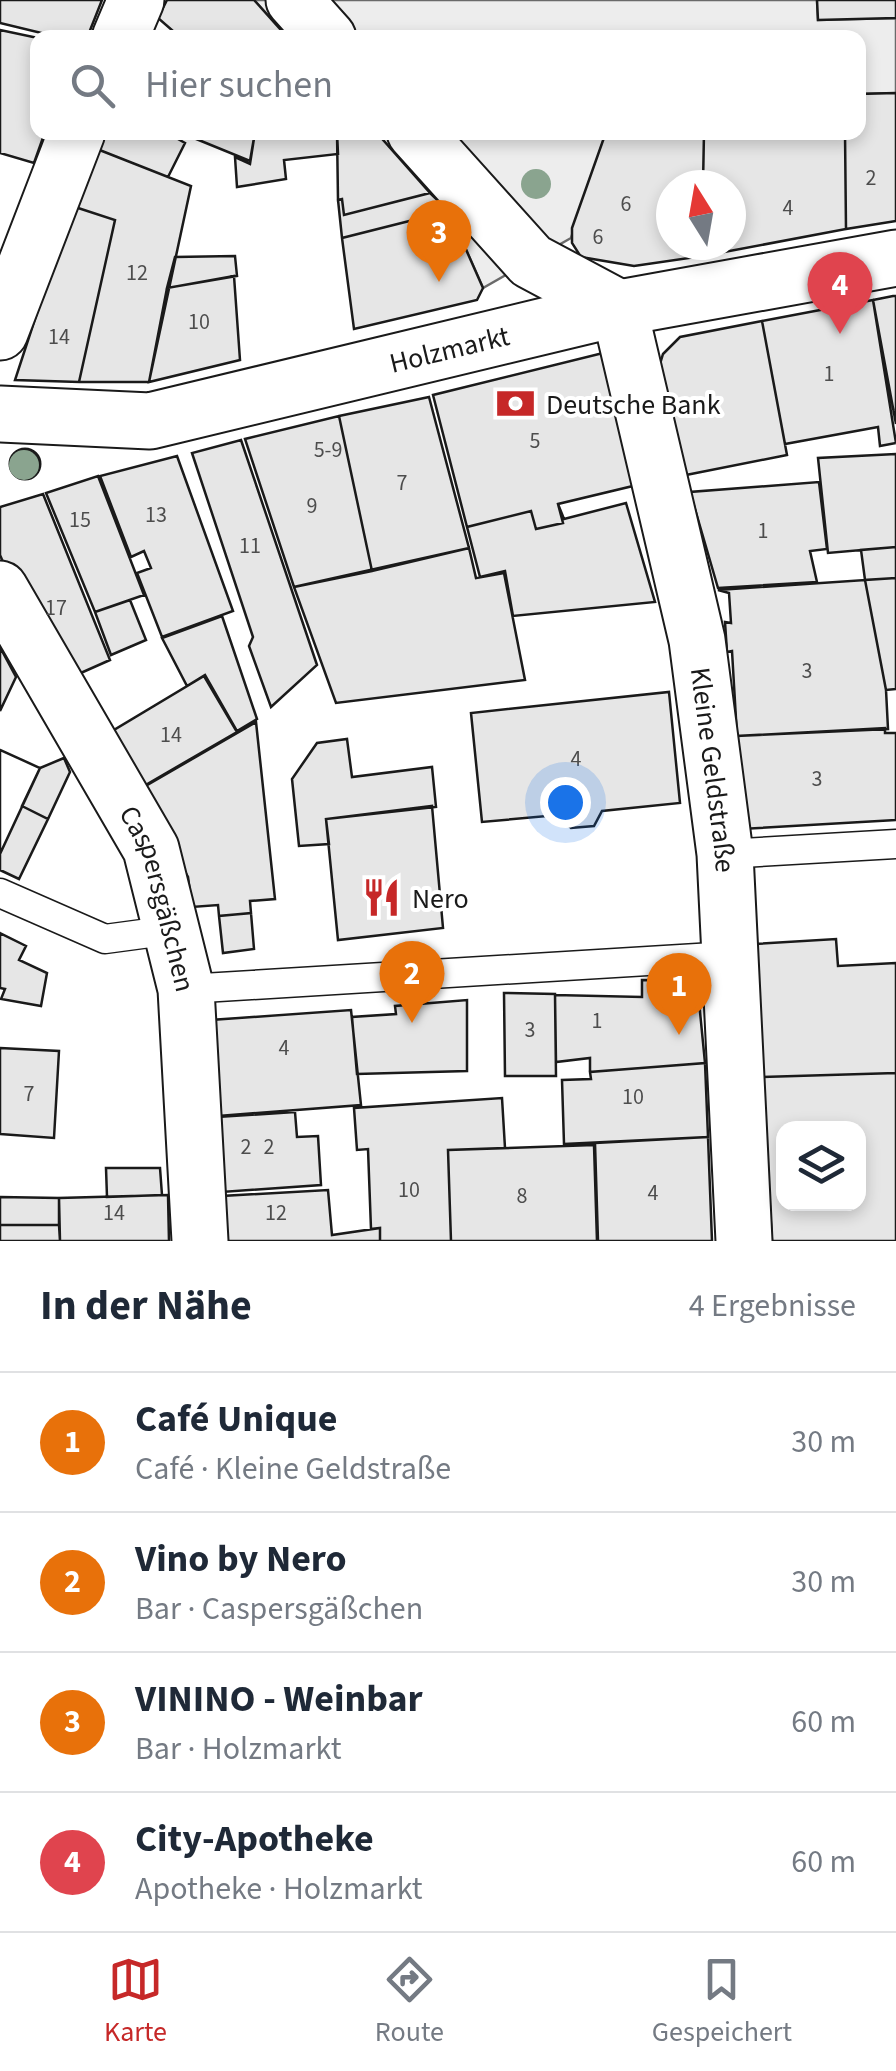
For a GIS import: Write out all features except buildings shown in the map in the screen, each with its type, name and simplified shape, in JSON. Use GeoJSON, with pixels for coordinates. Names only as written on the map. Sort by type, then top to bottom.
{"type":"FeatureCollection","features":[{"type":"Feature","properties":{"kind":"street"},"geometry":{"type":"LineString","coordinates":[[123,30],[136,0]]}},
{"type":"Feature","properties":{"kind":"street"},"geometry":{"type":"LineString","coordinates":[[294,0],[321,30]]}},
{"type":"Feature","properties":{"kind":"street"},"geometry":{"type":"LineString","coordinates":[[0,332],[75,140]]}},
{"type":"Feature","properties":{"kind":"street"},"geometry":{"type":"LineString","coordinates":[[422,140],[531,260],[619,308]]}},
{"type":"Feature","properties":{"kind":"street","name":"Holzmarkt"},"geometry":{"type":"LineString","coordinates":[[0,414],[150,421],[619,308],[896,258]]}},
{"type":"Feature","properties":{"kind":"street","name":"Kleine Geldstraße"},"geometry":{"type":"LineString","coordinates":[[619,308],[698,640],[725,854],[744,1241]]}},
{"type":"Feature","properties":{"kind":"street","name":"Caspersgäßchen"},"geometry":{"type":"LineString","coordinates":[[0,590],[152,849],[186,989],[200,1241]]}},
{"type":"Feature","properties":{"kind":"lane"},"geometry":{"type":"LineString","coordinates":[[725,854],[896,844]]}},
{"type":"Feature","properties":{"kind":"lane"},"geometry":{"type":"LineString","coordinates":[[0,893],[105,938],[172,930]]}},
{"type":"Feature","properties":{"kind":"lane"},"geometry":{"type":"LineString","coordinates":[[186,989],[730,956]]}},
{"type":"Feature","properties":{"kind":"shaded area"},"geometry":{"type":"Polygon","coordinates":[[[254,0],[817,0],[818,20],[896,18],[896,93],[866,94],[866,30],[282,30],[254,0]]]}},
{"type":"Feature","properties":{"kind":"shaded area"},"geometry":{"type":"Polygon","coordinates":[[[383,140],[604,140],[571,238],[483,288],[449,211],[383,140]]]}},
{"type":"Feature","properties":{"kind":"wall"},"geometry":{"type":"LineString","coordinates":[[25,450],[35,454],[39,464],[35,474],[25,478],[15,474],[11,464],[15,454],[25,450]]}},
{"type":"Feature","properties":{"kind":"place","name":"VININO - Weinbar"},"geometry":{"type":"Point","coordinates":[439,282]}},
{"type":"Feature","properties":{"kind":"place","name":"City-Apotheke"},"geometry":{"type":"Point","coordinates":[840,334]}},
{"type":"Feature","properties":{"kind":"place","name":"Deutsche Bank"},"geometry":{"type":"Point","coordinates":[516,404]}},
{"type":"Feature","properties":{"kind":"place","name":"Nero"},"geometry":{"type":"Point","coordinates":[382,898]}},
{"type":"Feature","properties":{"kind":"place","name":"Vino by Nero"},"geometry":{"type":"Point","coordinates":[412,1023]}},
{"type":"Feature","properties":{"kind":"place","name":"Café Unique"},"geometry":{"type":"Point","coordinates":[679,1035]}}]}
